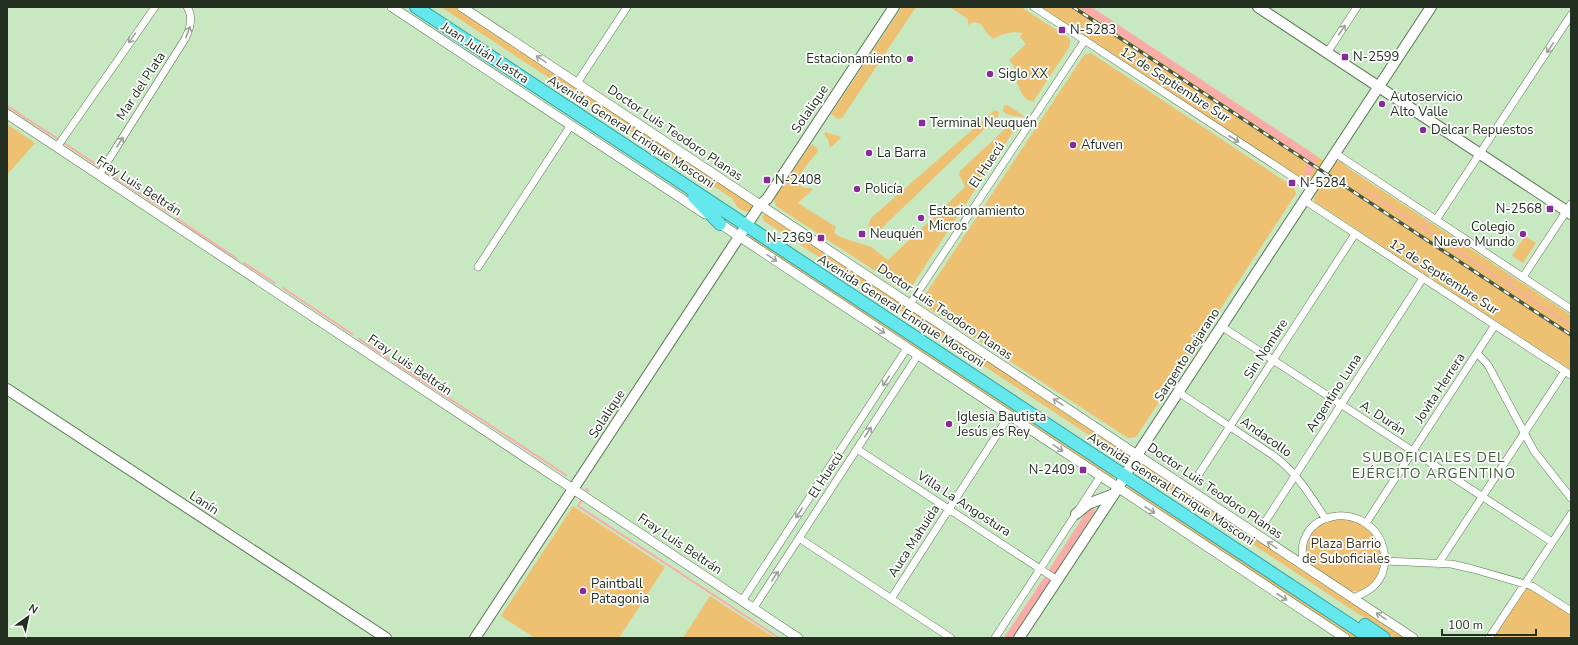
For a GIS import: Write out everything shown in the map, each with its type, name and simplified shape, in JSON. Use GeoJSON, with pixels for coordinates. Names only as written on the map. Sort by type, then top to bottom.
{"type":"FeatureCollection","features":[{"type":"Feature","properties":{"kind":"highway","name":"Avenida General Enrique Mosconi"},"geometry":{"type":"LineString","coordinates":[[416,7],[668,173],[748,222]]}},
{"type":"Feature","properties":{"kind":"highway","name":"Avenida General Enrique Mosconi"},"geometry":{"type":"LineString","coordinates":[[430,7],[748,222],[1127,472],[1384,638]]}},
{"type":"Feature","properties":{"kind":"highway"},"geometry":{"type":"LineString","coordinates":[[668,173],[698,200],[720,224]]}},
{"type":"Feature","properties":{"kind":"highway","name":"Avenida General Enrique Mosconi"},"geometry":{"type":"LineString","coordinates":[[1127,472],[1370,638]]}},
{"type":"Feature","properties":{"kind":"main road","name":"Solalique"},"geometry":{"type":"LineString","coordinates":[[760,205],[762,195],[887,7]]}},
{"type":"Feature","properties":{"kind":"main road","name":"Solalique"},"geometry":{"type":"LineString","coordinates":[[475,638],[748,222],[760,205],[767,199],[894,7]]}},
{"type":"Feature","properties":{"kind":"main road"},"geometry":{"type":"LineString","coordinates":[[1258,7],[1480,154],[1569,210]]}},
{"type":"Feature","properties":{"kind":"main road","name":"Sargento Bejarano"},"geometry":{"type":"LineString","coordinates":[[1019,638],[1116,491],[1137,455],[1221,326],[1431,7]]}},
{"type":"Feature","properties":{"kind":"main road","name":"Lanín"},"geometry":{"type":"LineString","coordinates":[[7,389],[386,638]]}},
{"type":"Feature","properties":{"kind":"main road"},"geometry":{"type":"LineString","coordinates":[[1076,514],[1088,504],[1116,491]]}},
{"type":"Feature","properties":{"kind":"street"},"geometry":{"type":"LineString","coordinates":[[57,147],[155,7]]}},
{"type":"Feature","properties":{"kind":"street","name":"Mar del Plata"},"geometry":{"type":"LineString","coordinates":[[98,175],[185,38],[191,21],[190,13],[187,7]]}},
{"type":"Feature","properties":{"kind":"street","name":"Juan Julián Lastra"},"geometry":{"type":"LineString","coordinates":[[392,7],[918,355],[1100,477],[1116,491],[1345,638]]}},
{"type":"Feature","properties":{"kind":"street","name":"Doctor Luis Teodoro Planas"},"geometry":{"type":"LineString","coordinates":[[462,7],[472,10],[577,83],[1413,638]]}},
{"type":"Feature","properties":{"kind":"street"},"geometry":{"type":"LineString","coordinates":[[577,83],[627,7]]}},
{"type":"Feature","properties":{"kind":"street","name":"12 de Septiembre Sur"},"geometry":{"type":"LineString","coordinates":[[1034,7],[1311,189]]}},
{"type":"Feature","properties":{"kind":"street"},"geometry":{"type":"LineString","coordinates":[[1327,53],[1357,7]]}},
{"type":"Feature","properties":{"kind":"street"},"geometry":{"type":"LineString","coordinates":[[1436,220],[1571,15]]}},
{"type":"Feature","properties":{"kind":"street","name":"El Huecú"},"geometry":{"type":"LineString","coordinates":[[910,304],[1085,40]]}},
{"type":"Feature","properties":{"kind":"street","name":"Fray Luis Beltrán"},"geometry":{"type":"LineString","coordinates":[[7,114],[798,638]]}},
{"type":"Feature","properties":{"kind":"street"},"geometry":{"type":"LineString","coordinates":[[478,267],[571,125]]}},
{"type":"Feature","properties":{"kind":"street"},"geometry":{"type":"LineString","coordinates":[[1335,153],[1571,309]]}},
{"type":"Feature","properties":{"kind":"street","name":"12 de Septiembre Sur"},"geometry":{"type":"LineString","coordinates":[[1304,200],[1568,373]]}},
{"type":"Feature","properties":{"kind":"street"},"geometry":{"type":"LineString","coordinates":[[1523,277],[1569,210]]}},
{"type":"Feature","properties":{"kind":"street","name":"Sin Nombre"},"geometry":{"type":"LineString","coordinates":[[1197,477],[1355,234]]}},
{"type":"Feature","properties":{"kind":"street","name":"Argentino Luna"},"geometry":{"type":"LineString","coordinates":[[1265,522],[1423,278]]}},
{"type":"Feature","properties":{"kind":"street","name":"Jovita Herrera"},"geometry":{"type":"LineString","coordinates":[[1366,523],[1495,325]]}},
{"type":"Feature","properties":{"kind":"street","name":"A. Durán"},"geometry":{"type":"LineString","coordinates":[[1221,326],[1552,542]]}},
{"type":"Feature","properties":{"kind":"street","name":"El Huecú"},"geometry":{"type":"LineString","coordinates":[[742,601],[907,348]]}},
{"type":"Feature","properties":{"kind":"street"},"geometry":{"type":"LineString","coordinates":[[1477,353],[1486,361],[1537,456],[1571,498]]}},
{"type":"Feature","properties":{"kind":"street","name":"El Huecú"},"geometry":{"type":"LineString","coordinates":[[753,609],[918,355]]}},
{"type":"Feature","properties":{"kind":"street"},"geometry":{"type":"LineString","coordinates":[[1438,564],[1524,433],[1568,373]]}},
{"type":"Feature","properties":{"kind":"street","name":"Andacollo"},"geometry":{"type":"LineString","coordinates":[[1178,392],[1277,458],[1295,474],[1306,488],[1325,518]]}},
{"type":"Feature","properties":{"kind":"street","name":"Auca Mahuida"},"geometry":{"type":"LineString","coordinates":[[891,599],[1009,416]]}},
{"type":"Feature","properties":{"kind":"street","name":"Villa La Angostura"},"geometry":{"type":"LineString","coordinates":[[857,449],[1057,580]]}},
{"type":"Feature","properties":{"kind":"street"},"geometry":{"type":"LineString","coordinates":[[995,638],[1100,477]]}},
{"type":"Feature","properties":{"kind":"street"},"geometry":{"type":"LineString","coordinates":[[1489,638],[1571,514]]}},
{"type":"Feature","properties":{"kind":"street"},"geometry":{"type":"LineString","coordinates":[[1303,565],[1303,547],[1305,538],[1315,524],[1325,518],[1343,516],[1355,518],[1366,523],[1378,535],[1382,542],[1385,561],[1384,570],[1378,582],[1368,591],[1353,598]]}},
{"type":"Feature","properties":{"kind":"street"},"geometry":{"type":"LineString","coordinates":[[799,538],[951,638]]}},
{"type":"Feature","properties":{"kind":"street"},"geometry":{"type":"LineString","coordinates":[[1385,561],[1466,567],[1525,583],[1571,611]]}},
{"type":"Feature","properties":{"kind":"green space"},"geometry":{"type":"Polygon","coordinates":[[[441,7],[456,7],[750,202],[753,205],[753,208],[750,212],[742,210],[737,206],[733,199],[441,7]]]}},
{"type":"Feature","properties":{"kind":"green space"},"geometry":{"type":"Polygon","coordinates":[[[902,7],[916,7],[842,118],[838,119],[831,114],[902,7]]]}},
{"type":"Feature","properties":{"kind":"green space"},"geometry":{"type":"Polygon","coordinates":[[[950,7],[1021,7],[1070,39],[1070,46],[1033,102],[1024,97],[1012,70],[1015,67],[1009,60],[1026,44],[1020,37],[1023,33],[1008,33],[993,39],[981,24],[974,22],[968,25],[968,19],[950,7]]]}},
{"type":"Feature","properties":{"kind":"green space"},"geometry":{"type":"Polygon","coordinates":[[[1041,7],[1091,7],[1324,161],[1312,180],[1303,180],[1041,7]]]}},
{"type":"Feature","properties":{"kind":"green space"},"geometry":{"type":"Polygon","coordinates":[[[1091,53],[1294,187],[1296,194],[1136,437],[1128,438],[922,304],[922,298],[1084,55],[1091,53]]]}},
{"type":"Feature","properties":{"kind":"green space"},"geometry":{"type":"Polygon","coordinates":[[[1004,105],[1009,106],[1024,116],[1008,114],[1003,111],[1004,105]]]}},
{"type":"Feature","properties":{"kind":"green space"},"geometry":{"type":"Polygon","coordinates":[[[995,110],[999,112],[998,116],[881,229],[874,232],[870,230],[868,226],[871,218],[995,110]]]}},
{"type":"Feature","properties":{"kind":"green space"},"geometry":{"type":"Polygon","coordinates":[[[1007,123],[1011,126],[1013,132],[910,289],[904,290],[776,206],[774,199],[811,144],[817,148],[818,151],[803,170],[798,181],[802,187],[813,189],[798,203],[836,227],[834,233],[840,237],[871,247],[888,260],[965,187],[959,174],[960,171],[1004,130],[1007,123]]]}},
{"type":"Feature","properties":{"kind":"green space"},"geometry":{"type":"Polygon","coordinates":[[[7,124],[35,143],[7,175],[7,124]]]}},
{"type":"Feature","properties":{"kind":"green space"},"geometry":{"type":"Polygon","coordinates":[[[826,132],[841,138],[830,148],[828,139],[824,134],[826,132]]]}},
{"type":"Feature","properties":{"kind":"green space"},"geometry":{"type":"Polygon","coordinates":[[[1336,162],[1345,162],[1345,166],[1571,315],[1571,370],[1315,202],[1315,195],[1336,162]]]}},
{"type":"Feature","properties":{"kind":"green space"},"geometry":{"type":"Polygon","coordinates":[[[764,213],[1127,453],[1127,458],[1121,460],[1111,453],[1110,449],[764,221],[762,217],[764,213]]]}},
{"type":"Feature","properties":{"kind":"green space"},"geometry":{"type":"Polygon","coordinates":[[[751,236],[1113,474],[1113,478],[1112,479],[750,238],[751,236]]]}},
{"type":"Feature","properties":{"kind":"green space"},"geometry":{"type":"Polygon","coordinates":[[[1525,236],[1536,243],[1523,263],[1512,256],[1525,236]]]}},
{"type":"Feature","properties":{"kind":"green space"},"geometry":{"type":"Polygon","coordinates":[[[1138,462],[1408,638],[1395,638],[1138,469],[1138,462]]]}},
{"type":"Feature","properties":{"kind":"green space"},"geometry":{"type":"Polygon","coordinates":[[[1128,485],[1360,638],[1350,638],[1128,492],[1128,485]]]}},
{"type":"Feature","properties":{"kind":"green space","name":"Paintball Patagonia"},"geometry":{"type":"Polygon","coordinates":[[[573,506],[665,567],[619,638],[535,638],[501,616],[573,506]]]}},
{"type":"Feature","properties":{"kind":"green space","name":"Plaza Barrio de Suboficiales"},"geometry":{"type":"Polygon","coordinates":[[[1345,520],[1362,525],[1373,536],[1379,549],[1380,563],[1377,576],[1370,586],[1359,591],[1345,589],[1320,573],[1309,563],[1307,558],[1306,547],[1308,541],[1318,527],[1328,522],[1345,520]]]}},
{"type":"Feature","properties":{"kind":"green space"},"geometry":{"type":"Polygon","coordinates":[[[1527,588],[1571,614],[1571,638],[1493,638],[1527,588]]]}},
{"type":"Feature","properties":{"kind":"green space"},"geometry":{"type":"Polygon","coordinates":[[[710,596],[775,638],[683,638],[710,596]]]}},
{"type":"Feature","properties":{"kind":"waterway"},"geometry":{"type":"LineString","coordinates":[[1085,7],[1313,158],[1312,162]]}},
{"type":"Feature","properties":{"kind":"waterway"},"geometry":{"type":"LineString","coordinates":[[7,106],[58,139]]}},
{"type":"Feature","properties":{"kind":"waterway"},"geometry":{"type":"LineString","coordinates":[[64,143],[100,167]]}},
{"type":"Feature","properties":{"kind":"waterway"},"geometry":{"type":"LineString","coordinates":[[1313,158],[1317,160]]}},
{"type":"Feature","properties":{"kind":"waterway"},"geometry":{"type":"LineString","coordinates":[[1308,173],[1310,167]]}},
{"type":"Feature","properties":{"kind":"waterway"},"geometry":{"type":"LineString","coordinates":[[105,171],[170,213]]}},
{"type":"Feature","properties":{"kind":"waterway"},"geometry":{"type":"LineString","coordinates":[[1363,189],[1571,326]]}},
{"type":"Feature","properties":{"kind":"waterway"},"geometry":{"type":"LineString","coordinates":[[176,218],[236,258]]}},
{"type":"Feature","properties":{"kind":"waterway"},"geometry":{"type":"LineString","coordinates":[[1424,220],[1424,229]]}},
{"type":"Feature","properties":{"kind":"waterway"},"geometry":{"type":"LineString","coordinates":[[244,263],[275,283]]}},
{"type":"Feature","properties":{"kind":"waterway"},"geometry":{"type":"LineString","coordinates":[[1510,276],[1510,285]]}},
{"type":"Feature","properties":{"kind":"waterway"},"geometry":{"type":"LineString","coordinates":[[283,288],[352,334]]}},
{"type":"Feature","properties":{"kind":"waterway"},"geometry":{"type":"LineString","coordinates":[[1530,290],[1530,298]]}},
{"type":"Feature","properties":{"kind":"waterway"},"geometry":{"type":"LineString","coordinates":[[359,339],[389,359]]}},
{"type":"Feature","properties":{"kind":"waterway"},"geometry":{"type":"LineString","coordinates":[[395,363],[566,475]]}},
{"type":"Feature","properties":{"kind":"waterway"},"geometry":{"type":"LineString","coordinates":[[581,501],[578,506],[779,638]]}},
{"type":"Feature","properties":{"kind":"waterway"},"geometry":{"type":"LineString","coordinates":[[1053,570],[1091,511]]}},
{"type":"Feature","properties":{"kind":"waterway"},"geometry":{"type":"LineString","coordinates":[[1008,638],[1046,581]]}},
{"type":"Feature","properties":{"kind":"railway"},"geometry":{"type":"LineString","coordinates":[[1073,7],[1571,335]]}},
{"type":"Feature","properties":{"kind":"place","name":"N-5283"},"geometry":{"type":"Point","coordinates":[1062,30]}},
{"type":"Feature","properties":{"kind":"place","name":"N-2599"},"geometry":{"type":"Point","coordinates":[1345,57]}},
{"type":"Feature","properties":{"kind":"place","name":"Estacionamiento"},"geometry":{"type":"Point","coordinates":[910,59]}},
{"type":"Feature","properties":{"kind":"place","name":"Siglo XX"},"geometry":{"type":"Point","coordinates":[990,74]}},
{"type":"Feature","properties":{"kind":"place","name":"Autoservicio Alto Valle"},"geometry":{"type":"Point","coordinates":[1382,104]}},
{"type":"Feature","properties":{"kind":"place","name":"Terminal Neuquén"},"geometry":{"type":"Point","coordinates":[922,123]}},
{"type":"Feature","properties":{"kind":"place","name":"Delcar Repuestos"},"geometry":{"type":"Point","coordinates":[1423,130]}},
{"type":"Feature","properties":{"kind":"place","name":"Afuven"},"geometry":{"type":"Point","coordinates":[1073,145]}},
{"type":"Feature","properties":{"kind":"place","name":"La Barra"},"geometry":{"type":"Point","coordinates":[869,153]}},
{"type":"Feature","properties":{"kind":"place","name":"N-2408"},"geometry":{"type":"Point","coordinates":[767,180]}},
{"type":"Feature","properties":{"kind":"place","name":"N-5284"},"geometry":{"type":"Point","coordinates":[1292,183]}},
{"type":"Feature","properties":{"kind":"place","name":"Policía"},"geometry":{"type":"Point","coordinates":[857,189]}},
{"type":"Feature","properties":{"kind":"place","name":"N-2568"},"geometry":{"type":"Point","coordinates":[1550,209]}},
{"type":"Feature","properties":{"kind":"place","name":"Estacionamiento Micros"},"geometry":{"type":"Point","coordinates":[921,218]}},
{"type":"Feature","properties":{"kind":"place","name":"Neuquén"},"geometry":{"type":"Point","coordinates":[862,234]}},
{"type":"Feature","properties":{"kind":"place","name":"Colegio Nuevo Mundo"},"geometry":{"type":"Point","coordinates":[1523,234]}},
{"type":"Feature","properties":{"kind":"place","name":"N-2369"},"geometry":{"type":"Point","coordinates":[821,238]}},
{"type":"Feature","properties":{"kind":"place","name":"Iglesia Bautista Jesús es Rey"},"geometry":{"type":"Point","coordinates":[949,424]}},
{"type":"Feature","properties":{"kind":"place","name":"N-2409"},"geometry":{"type":"Point","coordinates":[1083,470]}},
{"type":"Feature","properties":{"kind":"place","name":"Paintball Patagonia"},"geometry":{"type":"Point","coordinates":[583,591]}},
{"type":"Feature","properties":{"kind":"district","name":"SUBOFICIALES DEL EJÉRCITO ARGENTINO"},"geometry":{"type":"Point","coordinates":[1434,466]}}]}
